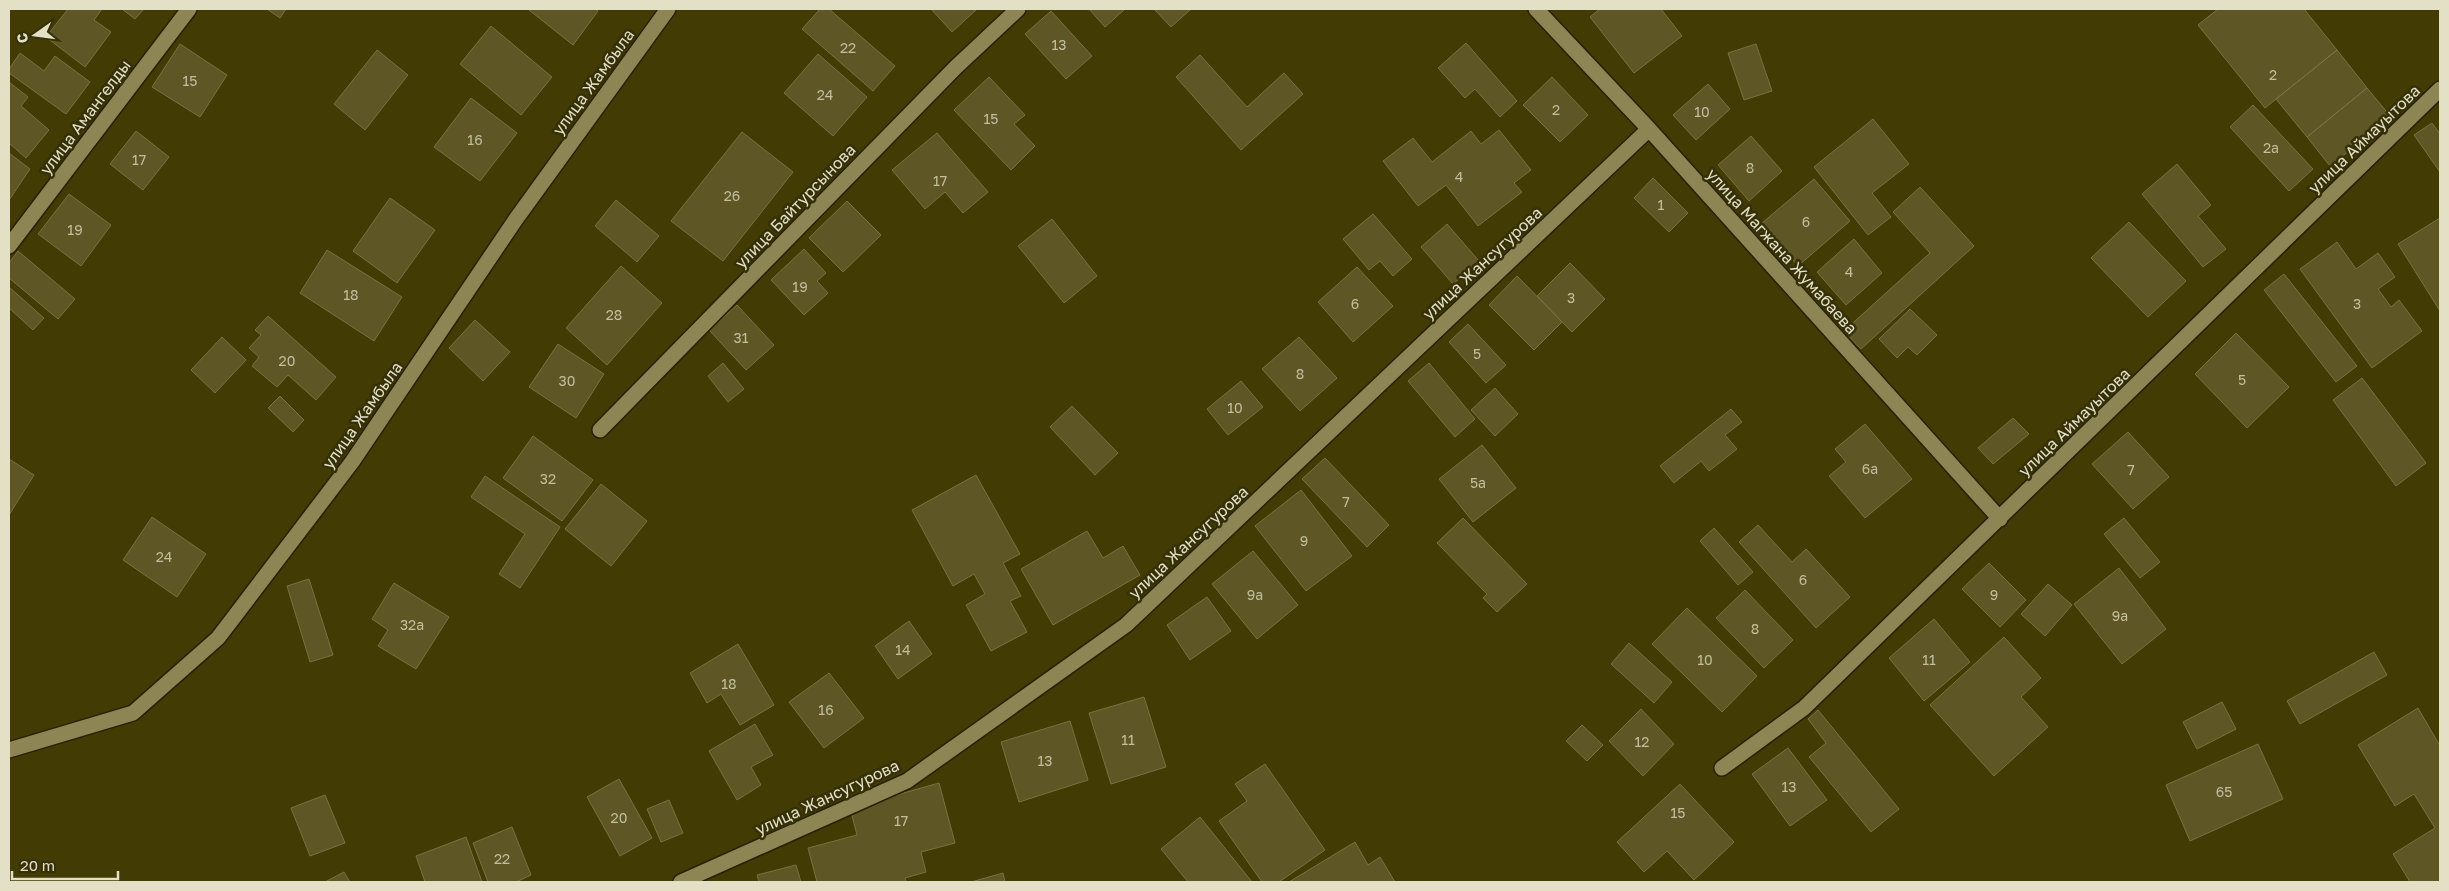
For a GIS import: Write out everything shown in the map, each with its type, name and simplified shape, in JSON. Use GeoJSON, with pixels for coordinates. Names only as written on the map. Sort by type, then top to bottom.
{"type":"FeatureCollection","features":[{"type":"Feature","properties":{"kind":"street","name":"улица Амангелды"},"geometry":{"type":"LineString","coordinates":[[9,246],[189,9]]}},
{"type":"Feature","properties":{"kind":"street","name":"улица Жамбыла"},"geometry":{"type":"LineString","coordinates":[[9,750],[133,713],[218,638],[352,462],[516,219],[668,9]]}},
{"type":"Feature","properties":{"kind":"street","name":"улица Байтурсынова"},"geometry":{"type":"LineString","coordinates":[[600,430],[956,67],[1018,9]]}},
{"type":"Feature","properties":{"kind":"street","name":"улица Магжана Жумабаева"},"geometry":{"type":"LineString","coordinates":[[1536,9],[1649,129],[2000,518]]}},
{"type":"Feature","properties":{"kind":"street","name":"улица Аймауытова"},"geometry":{"type":"LineString","coordinates":[[1722,768],[1804,708],[2440,89]]}},
{"type":"Feature","properties":{"kind":"street","name":"улица Жансугурова"},"geometry":{"type":"LineString","coordinates":[[681,882],[907,781],[1126,625],[1649,129]]}},
{"type":"Feature","properties":{"kind":"building"},"geometry":{"type":"Polygon","coordinates":[[[68,9],[102,9],[94,20],[111,32],[85,67],[46,37],[68,9]]]}},
{"type":"Feature","properties":{"kind":"building"},"geometry":{"type":"Polygon","coordinates":[[[122,9],[144,9],[135,19],[122,9]]]}},
{"type":"Feature","properties":{"kind":"building"},"geometry":{"type":"Polygon","coordinates":[[[267,9],[286,9],[280,18],[267,9]]]}},
{"type":"Feature","properties":{"kind":"building"},"geometry":{"type":"Polygon","coordinates":[[[530,9],[595,9],[598,11],[573,45],[530,9]]]}},
{"type":"Feature","properties":{"kind":"building"},"geometry":{"type":"Polygon","coordinates":[[[820,9],[829,9],[895,66],[873,91],[802,29],[820,9]]]}},
{"type":"Feature","properties":{"kind":"building"},"geometry":{"type":"Polygon","coordinates":[[[931,9],[977,9],[952,32],[931,9]]]}},
{"type":"Feature","properties":{"kind":"building"},"geometry":{"type":"Polygon","coordinates":[[[1089,9],[1125,9],[1105,27],[1089,9]]]}},
{"type":"Feature","properties":{"kind":"building"},"geometry":{"type":"Polygon","coordinates":[[[1154,9],[1191,9],[1171,27],[1154,9]]]}},
{"type":"Feature","properties":{"kind":"building"},"geometry":{"type":"Polygon","coordinates":[[[1600,9],[1661,9],[1682,36],[1634,73],[1590,17],[1600,9]]]}},
{"type":"Feature","properties":{"kind":"building"},"geometry":{"type":"Polygon","coordinates":[[[2218,9],[2304,9],[2337,50],[2265,108],[2198,25],[2218,9]]]}},
{"type":"Feature","properties":{"kind":"building"},"geometry":{"type":"Polygon","coordinates":[[[1051,11],[1092,56],[1066,79],[1025,34],[1051,11]]]}},
{"type":"Feature","properties":{"kind":"building"},"geometry":{"type":"Polygon","coordinates":[[[491,26],[552,77],[521,115],[460,64],[491,26]]]}},
{"type":"Feature","properties":{"kind":"building"},"geometry":{"type":"Polygon","coordinates":[[[1466,43],[1517,101],[1500,117],[1475,89],[1465,98],[1438,68],[1466,43]]]}},
{"type":"Feature","properties":{"kind":"building"},"geometry":{"type":"Polygon","coordinates":[[[180,44],[227,75],[200,117],[152,87],[180,44]]]}},
{"type":"Feature","properties":{"kind":"building"},"geometry":{"type":"Polygon","coordinates":[[[1756,44],[1772,91],[1744,100],[1728,53],[1756,44]]]}},
{"type":"Feature","properties":{"kind":"building"},"geometry":{"type":"Polygon","coordinates":[[[377,50],[408,75],[365,130],[334,104],[377,50]]]}},
{"type":"Feature","properties":{"kind":"building"},"geometry":{"type":"Polygon","coordinates":[[[2337,50],[2367,88],[2307,137],[2276,99],[2337,50]]]}},
{"type":"Feature","properties":{"kind":"building"},"geometry":{"type":"Polygon","coordinates":[[[20,53],[44,71],[55,56],[90,82],[66,114],[9,73],[9,69],[20,53]]]}},
{"type":"Feature","properties":{"kind":"building"},"geometry":{"type":"Polygon","coordinates":[[[818,54],[867,97],[833,136],[784,93],[818,54]]]}},
{"type":"Feature","properties":{"kind":"building"},"geometry":{"type":"Polygon","coordinates":[[[1200,55],[1247,107],[1284,73],[1303,94],[1241,150],[1176,77],[1200,55]]]}},
{"type":"Feature","properties":{"kind":"building"},"geometry":{"type":"Polygon","coordinates":[[[989,77],[1025,115],[1014,124],[1035,146],[1011,170],[954,110],[989,77]]]}},
{"type":"Feature","properties":{"kind":"building"},"geometry":{"type":"Polygon","coordinates":[[[1552,77],[1588,115],[1560,142],[1523,105],[1552,77]]]}},
{"type":"Feature","properties":{"kind":"building"},"geometry":{"type":"Polygon","coordinates":[[[9,82],[28,97],[21,106],[49,130],[26,158],[9,143],[9,82]]]}},
{"type":"Feature","properties":{"kind":"building"},"geometry":{"type":"Polygon","coordinates":[[[1708,84],[1730,109],[1696,140],[1673,115],[1708,84]]]}},
{"type":"Feature","properties":{"kind":"building"},"geometry":{"type":"Polygon","coordinates":[[[2367,88],[2391,117],[2330,166],[2307,137],[2367,88]]]}},
{"type":"Feature","properties":{"kind":"building"},"geometry":{"type":"Polygon","coordinates":[[[471,98],[517,133],[480,181],[434,147],[471,98]]]}},
{"type":"Feature","properties":{"kind":"building"},"geometry":{"type":"Polygon","coordinates":[[[2253,105],[2313,169],[2289,191],[2230,127],[2253,105]]]}},
{"type":"Feature","properties":{"kind":"building"},"geometry":{"type":"Polygon","coordinates":[[[1873,119],[1909,164],[1872,193],[1891,217],[1868,235],[1814,167],[1873,119]]]}},
{"type":"Feature","properties":{"kind":"building"},"geometry":{"type":"Polygon","coordinates":[[[2432,123],[2440,134],[2440,172],[2414,135],[2432,123]]]}},
{"type":"Feature","properties":{"kind":"building"},"geometry":{"type":"Polygon","coordinates":[[[1499,130],[1531,170],[1514,183],[1522,192],[1478,226],[1446,185],[1418,206],[1383,161],[1413,138],[1432,162],[1471,131],[1481,144],[1499,130]]]}},
{"type":"Feature","properties":{"kind":"building"},"geometry":{"type":"Polygon","coordinates":[[[136,131],[169,157],[143,190],[110,164],[136,131]]]}},
{"type":"Feature","properties":{"kind":"building"},"geometry":{"type":"Polygon","coordinates":[[[742,132],[793,172],[723,261],[671,221],[742,132]]]}},
{"type":"Feature","properties":{"kind":"building"},"geometry":{"type":"Polygon","coordinates":[[[937,133],[988,192],[963,213],[945,192],[925,209],[892,170],[937,133]]]}},
{"type":"Feature","properties":{"kind":"building"},"geometry":{"type":"Polygon","coordinates":[[[1751,136],[1782,171],[1749,201],[1718,165],[1751,136]]]}},
{"type":"Feature","properties":{"kind":"building"},"geometry":{"type":"Polygon","coordinates":[[[9,153],[30,169],[9,200],[9,153]]]}},
{"type":"Feature","properties":{"kind":"building"},"geometry":{"type":"Polygon","coordinates":[[[2177,164],[2211,205],[2198,216],[2226,249],[2203,267],[2142,194],[2177,164]]]}},
{"type":"Feature","properties":{"kind":"building"},"geometry":{"type":"Polygon","coordinates":[[[1653,178],[1688,213],[1669,232],[1634,198],[1653,178]]]}},
{"type":"Feature","properties":{"kind":"building"},"geometry":{"type":"Polygon","coordinates":[[[1814,179],[1850,221],[1798,266],[1762,223],[1814,179]]]}},
{"type":"Feature","properties":{"kind":"building"},"geometry":{"type":"Polygon","coordinates":[[[1920,187],[1974,246],[1861,349],[1844,331],[1930,253],[1893,212],[1920,187]]]}},
{"type":"Feature","properties":{"kind":"building"},"geometry":{"type":"Polygon","coordinates":[[[69,194],[111,225],[81,266],[38,234],[69,194]]]}},
{"type":"Feature","properties":{"kind":"building"},"geometry":{"type":"Polygon","coordinates":[[[390,198],[435,230],[397,283],[353,251],[390,198]]]}},
{"type":"Feature","properties":{"kind":"building"},"geometry":{"type":"Polygon","coordinates":[[[616,200],[659,236],[637,262],[595,226],[616,200]]]}},
{"type":"Feature","properties":{"kind":"building"},"geometry":{"type":"Polygon","coordinates":[[[847,201],[881,235],[843,272],[809,238],[847,201]]]}},
{"type":"Feature","properties":{"kind":"building"},"geometry":{"type":"Polygon","coordinates":[[[1373,214],[1412,259],[1393,276],[1380,261],[1369,270],[1343,239],[1373,214]]]}},
{"type":"Feature","properties":{"kind":"building"},"geometry":{"type":"Polygon","coordinates":[[[2440,218],[2440,311],[2398,244],[2440,218]]]}},
{"type":"Feature","properties":{"kind":"building"},"geometry":{"type":"Polygon","coordinates":[[[1052,219],[1097,276],[1064,303],[1018,246],[1052,219]]]}},
{"type":"Feature","properties":{"kind":"building"},"geometry":{"type":"Polygon","coordinates":[[[2129,222],[2186,281],[2148,317],[2091,258],[2129,222]]]}},
{"type":"Feature","properties":{"kind":"building"},"geometry":{"type":"Polygon","coordinates":[[[1447,224],[1479,261],[1453,284],[1421,247],[1447,224]]]}},
{"type":"Feature","properties":{"kind":"building"},"geometry":{"type":"Polygon","coordinates":[[[1854,239],[1882,273],[1846,305],[1817,272],[1854,239]]]}},
{"type":"Feature","properties":{"kind":"building"},"geometry":{"type":"Polygon","coordinates":[[[2337,242],[2356,269],[2378,253],[2395,277],[2378,289],[2391,307],[2399,300],[2422,331],[2372,368],[2300,269],[2337,242]]]}},
{"type":"Feature","properties":{"kind":"building"},"geometry":{"type":"Polygon","coordinates":[[[804,249],[826,273],[817,281],[828,293],[804,315],[771,280],[804,249]]]}},
{"type":"Feature","properties":{"kind":"building"},"geometry":{"type":"Polygon","coordinates":[[[327,250],[402,297],[374,341],[300,293],[327,250]]]}},
{"type":"Feature","properties":{"kind":"building"},"geometry":{"type":"Polygon","coordinates":[[[18,251],[75,299],[58,319],[9,278],[9,263],[18,251]]]}},
{"type":"Feature","properties":{"kind":"building"},"geometry":{"type":"Polygon","coordinates":[[[1570,263],[1605,299],[1572,332],[1537,296],[1570,263]]]}},
{"type":"Feature","properties":{"kind":"building"},"geometry":{"type":"Polygon","coordinates":[[[621,266],[662,303],[607,365],[566,328],[621,266]]]}},
{"type":"Feature","properties":{"kind":"building"},"geometry":{"type":"Polygon","coordinates":[[[1357,267],[1393,306],[1353,342],[1318,302],[1357,267]]]}},
{"type":"Feature","properties":{"kind":"building"},"geometry":{"type":"Polygon","coordinates":[[[2284,274],[2357,366],[2336,382],[2264,290],[2284,274]]]}},
{"type":"Feature","properties":{"kind":"building"},"geometry":{"type":"Polygon","coordinates":[[[1517,276],[1562,322],[1534,350],[1489,305],[1517,276]]]}},
{"type":"Feature","properties":{"kind":"building"},"geometry":{"type":"Polygon","coordinates":[[[9,287],[44,318],[33,330],[9,308],[9,287]]]}},
{"type":"Feature","properties":{"kind":"building"},"geometry":{"type":"Polygon","coordinates":[[[737,305],[774,345],[746,370],[709,330],[737,305]]]}},
{"type":"Feature","properties":{"kind":"building"},"geometry":{"type":"Polygon","coordinates":[[[1910,309],[1937,335],[1917,355],[1908,347],[1897,358],[1879,339],[1910,309]]]}},
{"type":"Feature","properties":{"kind":"building"},"geometry":{"type":"Polygon","coordinates":[[[268,316],[336,377],[316,400],[288,375],[277,387],[252,366],[259,357],[249,348],[261,335],[255,330],[268,316]]]}},
{"type":"Feature","properties":{"kind":"building"},"geometry":{"type":"Polygon","coordinates":[[[475,320],[510,352],[483,381],[449,348],[475,320]]]}},
{"type":"Feature","properties":{"kind":"building"},"geometry":{"type":"Polygon","coordinates":[[[1468,324],[1506,365],[1486,383],[1449,342],[1468,324]]]}},
{"type":"Feature","properties":{"kind":"building"},"geometry":{"type":"Polygon","coordinates":[[[2236,333],[2289,387],[2247,428],[2195,374],[2236,333]]]}},
{"type":"Feature","properties":{"kind":"building"},"geometry":{"type":"Polygon","coordinates":[[[222,337],[246,360],[215,393],[191,370],[222,337]]]}},
{"type":"Feature","properties":{"kind":"building"},"geometry":{"type":"Polygon","coordinates":[[[1299,337],[1337,378],[1300,411],[1262,369],[1299,337]]]}},
{"type":"Feature","properties":{"kind":"building"},"geometry":{"type":"Polygon","coordinates":[[[558,344],[604,374],[576,418],[529,387],[558,344]]]}},
{"type":"Feature","properties":{"kind":"building"},"geometry":{"type":"Polygon","coordinates":[[[723,363],[744,389],[728,402],[708,376],[723,363]]]}},
{"type":"Feature","properties":{"kind":"building"},"geometry":{"type":"Polygon","coordinates":[[[1429,363],[1475,419],[1455,437],[1408,381],[1429,363]]]}},
{"type":"Feature","properties":{"kind":"building"},"geometry":{"type":"Polygon","coordinates":[[[2362,378],[2426,463],[2396,486],[2333,400],[2362,378]]]}},
{"type":"Feature","properties":{"kind":"building"},"geometry":{"type":"Polygon","coordinates":[[[1241,381],[1263,407],[1228,435],[1207,409],[1241,381]]]}},
{"type":"Feature","properties":{"kind":"building"},"geometry":{"type":"Polygon","coordinates":[[[1495,388],[1518,414],[1495,436],[1471,410],[1495,388]]]}},
{"type":"Feature","properties":{"kind":"building"},"geometry":{"type":"Polygon","coordinates":[[[280,396],[304,420],[293,432],[268,408],[280,396]]]}},
{"type":"Feature","properties":{"kind":"building"},"geometry":{"type":"Polygon","coordinates":[[[1072,406],[1118,453],[1095,475],[1050,427],[1072,406]]]}},
{"type":"Feature","properties":{"kind":"building"},"geometry":{"type":"Polygon","coordinates":[[[1731,409],[1742,422],[1725,435],[1737,449],[1709,471],[1701,461],[1674,483],[1660,466],[1731,409]]]}},
{"type":"Feature","properties":{"kind":"building"},"geometry":{"type":"Polygon","coordinates":[[[2013,418],[2029,434],[1993,464],[1978,448],[2013,418]]]}},
{"type":"Feature","properties":{"kind":"building"},"geometry":{"type":"Polygon","coordinates":[[[1865,424],[1912,479],[1865,518],[1829,476],[1846,462],[1835,449],[1865,424]]]}},
{"type":"Feature","properties":{"kind":"building"},"geometry":{"type":"Polygon","coordinates":[[[2128,432],[2169,477],[2133,509],[2092,464],[2128,432]]]}},
{"type":"Feature","properties":{"kind":"building"},"geometry":{"type":"Polygon","coordinates":[[[533,436],[593,480],[562,521],[503,478],[533,436]]]}},
{"type":"Feature","properties":{"kind":"building"},"geometry":{"type":"Polygon","coordinates":[[[1482,445],[1516,488],[1473,522],[1439,479],[1482,445]]]}},
{"type":"Feature","properties":{"kind":"building"},"geometry":{"type":"Polygon","coordinates":[[[1325,458],[1389,525],[1367,547],[1302,479],[1325,458]]]}},
{"type":"Feature","properties":{"kind":"building"},"geometry":{"type":"Polygon","coordinates":[[[9,459],[34,475],[9,515],[9,459]]]}},
{"type":"Feature","properties":{"kind":"building"},"geometry":{"type":"Polygon","coordinates":[[[976,475],[1020,554],[1003,563],[1021,596],[1010,601],[1027,632],[991,651],[966,605],[985,594],[974,574],[953,586],[912,510],[976,475]]]}},
{"type":"Feature","properties":{"kind":"building"},"geometry":{"type":"Polygon","coordinates":[[[485,476],[560,527],[520,588],[499,574],[525,534],[471,497],[485,476]]]}},
{"type":"Feature","properties":{"kind":"building"},"geometry":{"type":"Polygon","coordinates":[[[601,484],[647,521],[611,566],[565,529],[601,484]]]}},
{"type":"Feature","properties":{"kind":"building"},"geometry":{"type":"Polygon","coordinates":[[[1301,490],[1352,556],[1306,591],[1255,526],[1301,490]]]}},
{"type":"Feature","properties":{"kind":"building"},"geometry":{"type":"Polygon","coordinates":[[[152,517],[206,554],[177,597],[123,560],[152,517]]]}},
{"type":"Feature","properties":{"kind":"building"},"geometry":{"type":"Polygon","coordinates":[[[1463,518],[1527,584],[1497,612],[1483,598],[1487,594],[1437,543],[1463,518]]]}},
{"type":"Feature","properties":{"kind":"building"},"geometry":{"type":"Polygon","coordinates":[[[2124,518],[2160,562],[2140,578],[2104,534],[2124,518]]]}},
{"type":"Feature","properties":{"kind":"building"},"geometry":{"type":"Polygon","coordinates":[[[1758,525],[1792,562],[1806,549],[1850,597],[1816,628],[1739,542],[1758,525]]]}},
{"type":"Feature","properties":{"kind":"building"},"geometry":{"type":"Polygon","coordinates":[[[1714,528],[1753,572],[1738,585],[1700,541],[1714,528]]]}},
{"type":"Feature","properties":{"kind":"building"},"geometry":{"type":"Polygon","coordinates":[[[1087,531],[1103,558],[1123,546],[1140,575],[1053,625],[1021,569],[1087,531]]]}},
{"type":"Feature","properties":{"kind":"building"},"geometry":{"type":"Polygon","coordinates":[[[1253,551],[1298,605],[1257,639],[1212,584],[1253,551]]]}},
{"type":"Feature","properties":{"kind":"building"},"geometry":{"type":"Polygon","coordinates":[[[1989,563],[2026,600],[2000,627],[1962,589],[1989,563]]]}},
{"type":"Feature","properties":{"kind":"building"},"geometry":{"type":"Polygon","coordinates":[[[2119,568],[2166,629],[2122,664],[2074,604],[2119,568]]]}},
{"type":"Feature","properties":{"kind":"building"},"geometry":{"type":"Polygon","coordinates":[[[309,579],[333,655],[310,662],[287,586],[309,579]]]}},
{"type":"Feature","properties":{"kind":"building"},"geometry":{"type":"Polygon","coordinates":[[[394,583],[449,617],[416,669],[378,646],[388,630],[372,619],[394,583]]]}},
{"type":"Feature","properties":{"kind":"building"},"geometry":{"type":"Polygon","coordinates":[[[2048,584],[2072,605],[2045,636],[2021,614],[2048,584]]]}},
{"type":"Feature","properties":{"kind":"building"},"geometry":{"type":"Polygon","coordinates":[[[1745,590],[1793,640],[1764,668],[1716,618],[1745,590]]]}},
{"type":"Feature","properties":{"kind":"building"},"geometry":{"type":"Polygon","coordinates":[[[1207,597],[1231,631],[1190,660],[1167,625],[1207,597]]]}},
{"type":"Feature","properties":{"kind":"building"},"geometry":{"type":"Polygon","coordinates":[[[1687,608],[1757,676],[1722,712],[1652,644],[1687,608]]]}},
{"type":"Feature","properties":{"kind":"building"},"geometry":{"type":"Polygon","coordinates":[[[1934,619],[1970,662],[1924,701],[1889,658],[1934,619]]]}},
{"type":"Feature","properties":{"kind":"building"},"geometry":{"type":"Polygon","coordinates":[[[909,621],[932,654],[898,679],[875,646],[909,621]]]}},
{"type":"Feature","properties":{"kind":"building"},"geometry":{"type":"Polygon","coordinates":[[[2004,637],[2041,678],[2021,697],[2048,727],[1994,776],[1930,705],[2004,637]]]}},
{"type":"Feature","properties":{"kind":"building"},"geometry":{"type":"Polygon","coordinates":[[[1629,643],[1672,682],[1654,703],[1611,664],[1629,643]]]}},
{"type":"Feature","properties":{"kind":"building"},"geometry":{"type":"Polygon","coordinates":[[[738,644],[774,705],[740,725],[721,694],[707,703],[690,673],[738,644]]]}},
{"type":"Feature","properties":{"kind":"building"},"geometry":{"type":"Polygon","coordinates":[[[2374,652],[2387,675],[2300,724],[2287,701],[2374,652]]]}},
{"type":"Feature","properties":{"kind":"building"},"geometry":{"type":"Polygon","coordinates":[[[829,673],[864,718],[824,748],[789,702],[829,673]]]}},
{"type":"Feature","properties":{"kind":"building"},"geometry":{"type":"Polygon","coordinates":[[[1144,697],[1166,767],[1111,784],[1089,713],[1144,697]]]}},
{"type":"Feature","properties":{"kind":"building"},"geometry":{"type":"Polygon","coordinates":[[[2222,702],[2236,729],[2197,749],[2183,722],[2222,702]]]}},
{"type":"Feature","properties":{"kind":"building"},"geometry":{"type":"Polygon","coordinates":[[[2418,708],[2440,746],[2440,882],[2410,882],[2393,854],[2435,828],[2414,794],[2395,806],[2358,745],[2418,708]]]}},
{"type":"Feature","properties":{"kind":"building"},"geometry":{"type":"Polygon","coordinates":[[[1641,709],[1674,744],[1643,776],[1609,741],[1641,709]]]}},
{"type":"Feature","properties":{"kind":"building"},"geometry":{"type":"Polygon","coordinates":[[[1818,710],[1899,809],[1871,832],[1809,757],[1826,743],[1808,719],[1818,710]]]}},
{"type":"Feature","properties":{"kind":"building"},"geometry":{"type":"Polygon","coordinates":[[[1070,721],[1088,780],[1019,802],[1001,742],[1070,721]]]}},
{"type":"Feature","properties":{"kind":"building"},"geometry":{"type":"Polygon","coordinates":[[[755,724],[773,755],[751,767],[761,785],[737,800],[709,751],[755,724]]]}},
{"type":"Feature","properties":{"kind":"building"},"geometry":{"type":"Polygon","coordinates":[[[1582,725],[1603,745],[1587,761],[1566,741],[1582,725]]]}},
{"type":"Feature","properties":{"kind":"building"},"geometry":{"type":"Polygon","coordinates":[[[2258,744],[2283,799],[2190,841],[2166,785],[2258,744]]]}},
{"type":"Feature","properties":{"kind":"building"},"geometry":{"type":"Polygon","coordinates":[[[1788,748],[1827,800],[1790,826],[1752,774],[1788,748]]]}},
{"type":"Feature","properties":{"kind":"building"},"geometry":{"type":"Polygon","coordinates":[[[1265,764],[1325,850],[1279,882],[1262,882],[1219,821],[1247,801],[1235,784],[1265,764]]]}},
{"type":"Feature","properties":{"kind":"building"},"geometry":{"type":"Polygon","coordinates":[[[619,779],[652,838],[620,856],[587,797],[619,779]]]}},
{"type":"Feature","properties":{"kind":"building"},"geometry":{"type":"Polygon","coordinates":[[[939,783],[955,843],[921,852],[926,872],[905,878],[906,882],[817,882],[808,848],[857,835],[850,808],[939,783]]]}},
{"type":"Feature","properties":{"kind":"building"},"geometry":{"type":"Polygon","coordinates":[[[1680,784],[1734,842],[1694,880],[1667,851],[1644,872],[1617,842],[1680,784]]]}},
{"type":"Feature","properties":{"kind":"building"},"geometry":{"type":"Polygon","coordinates":[[[325,795],[345,843],[310,856],[291,808],[325,795]]]}},
{"type":"Feature","properties":{"kind":"building"},"geometry":{"type":"Polygon","coordinates":[[[669,800],[683,833],[661,842],[647,809],[669,800]]]}},
{"type":"Feature","properties":{"kind":"building"},"geometry":{"type":"Polygon","coordinates":[[[1200,817],[1252,882],[1188,882],[1161,849],[1200,817]]]}},
{"type":"Feature","properties":{"kind":"building"},"geometry":{"type":"Polygon","coordinates":[[[512,827],[531,875],[516,882],[488,882],[473,843],[512,827]]]}},
{"type":"Feature","properties":{"kind":"building"},"geometry":{"type":"Polygon","coordinates":[[[466,837],[482,882],[425,882],[416,856],[466,837]]]}},
{"type":"Feature","properties":{"kind":"building"},"geometry":{"type":"Polygon","coordinates":[[[1355,842],[1368,865],[1380,857],[1395,882],[1289,882],[1355,842]]]}},
{"type":"Feature","properties":{"kind":"building"},"geometry":{"type":"Polygon","coordinates":[[[796,865],[801,882],[759,882],[757,875],[796,865]]]}},
{"type":"Feature","properties":{"kind":"building"},"geometry":{"type":"Polygon","coordinates":[[[344,872],[350,882],[325,882],[344,872]]]}},
{"type":"Feature","properties":{"kind":"building"},"geometry":{"type":"Polygon","coordinates":[[[1003,873],[1005,882],[971,882],[1003,873]]]}}]}
